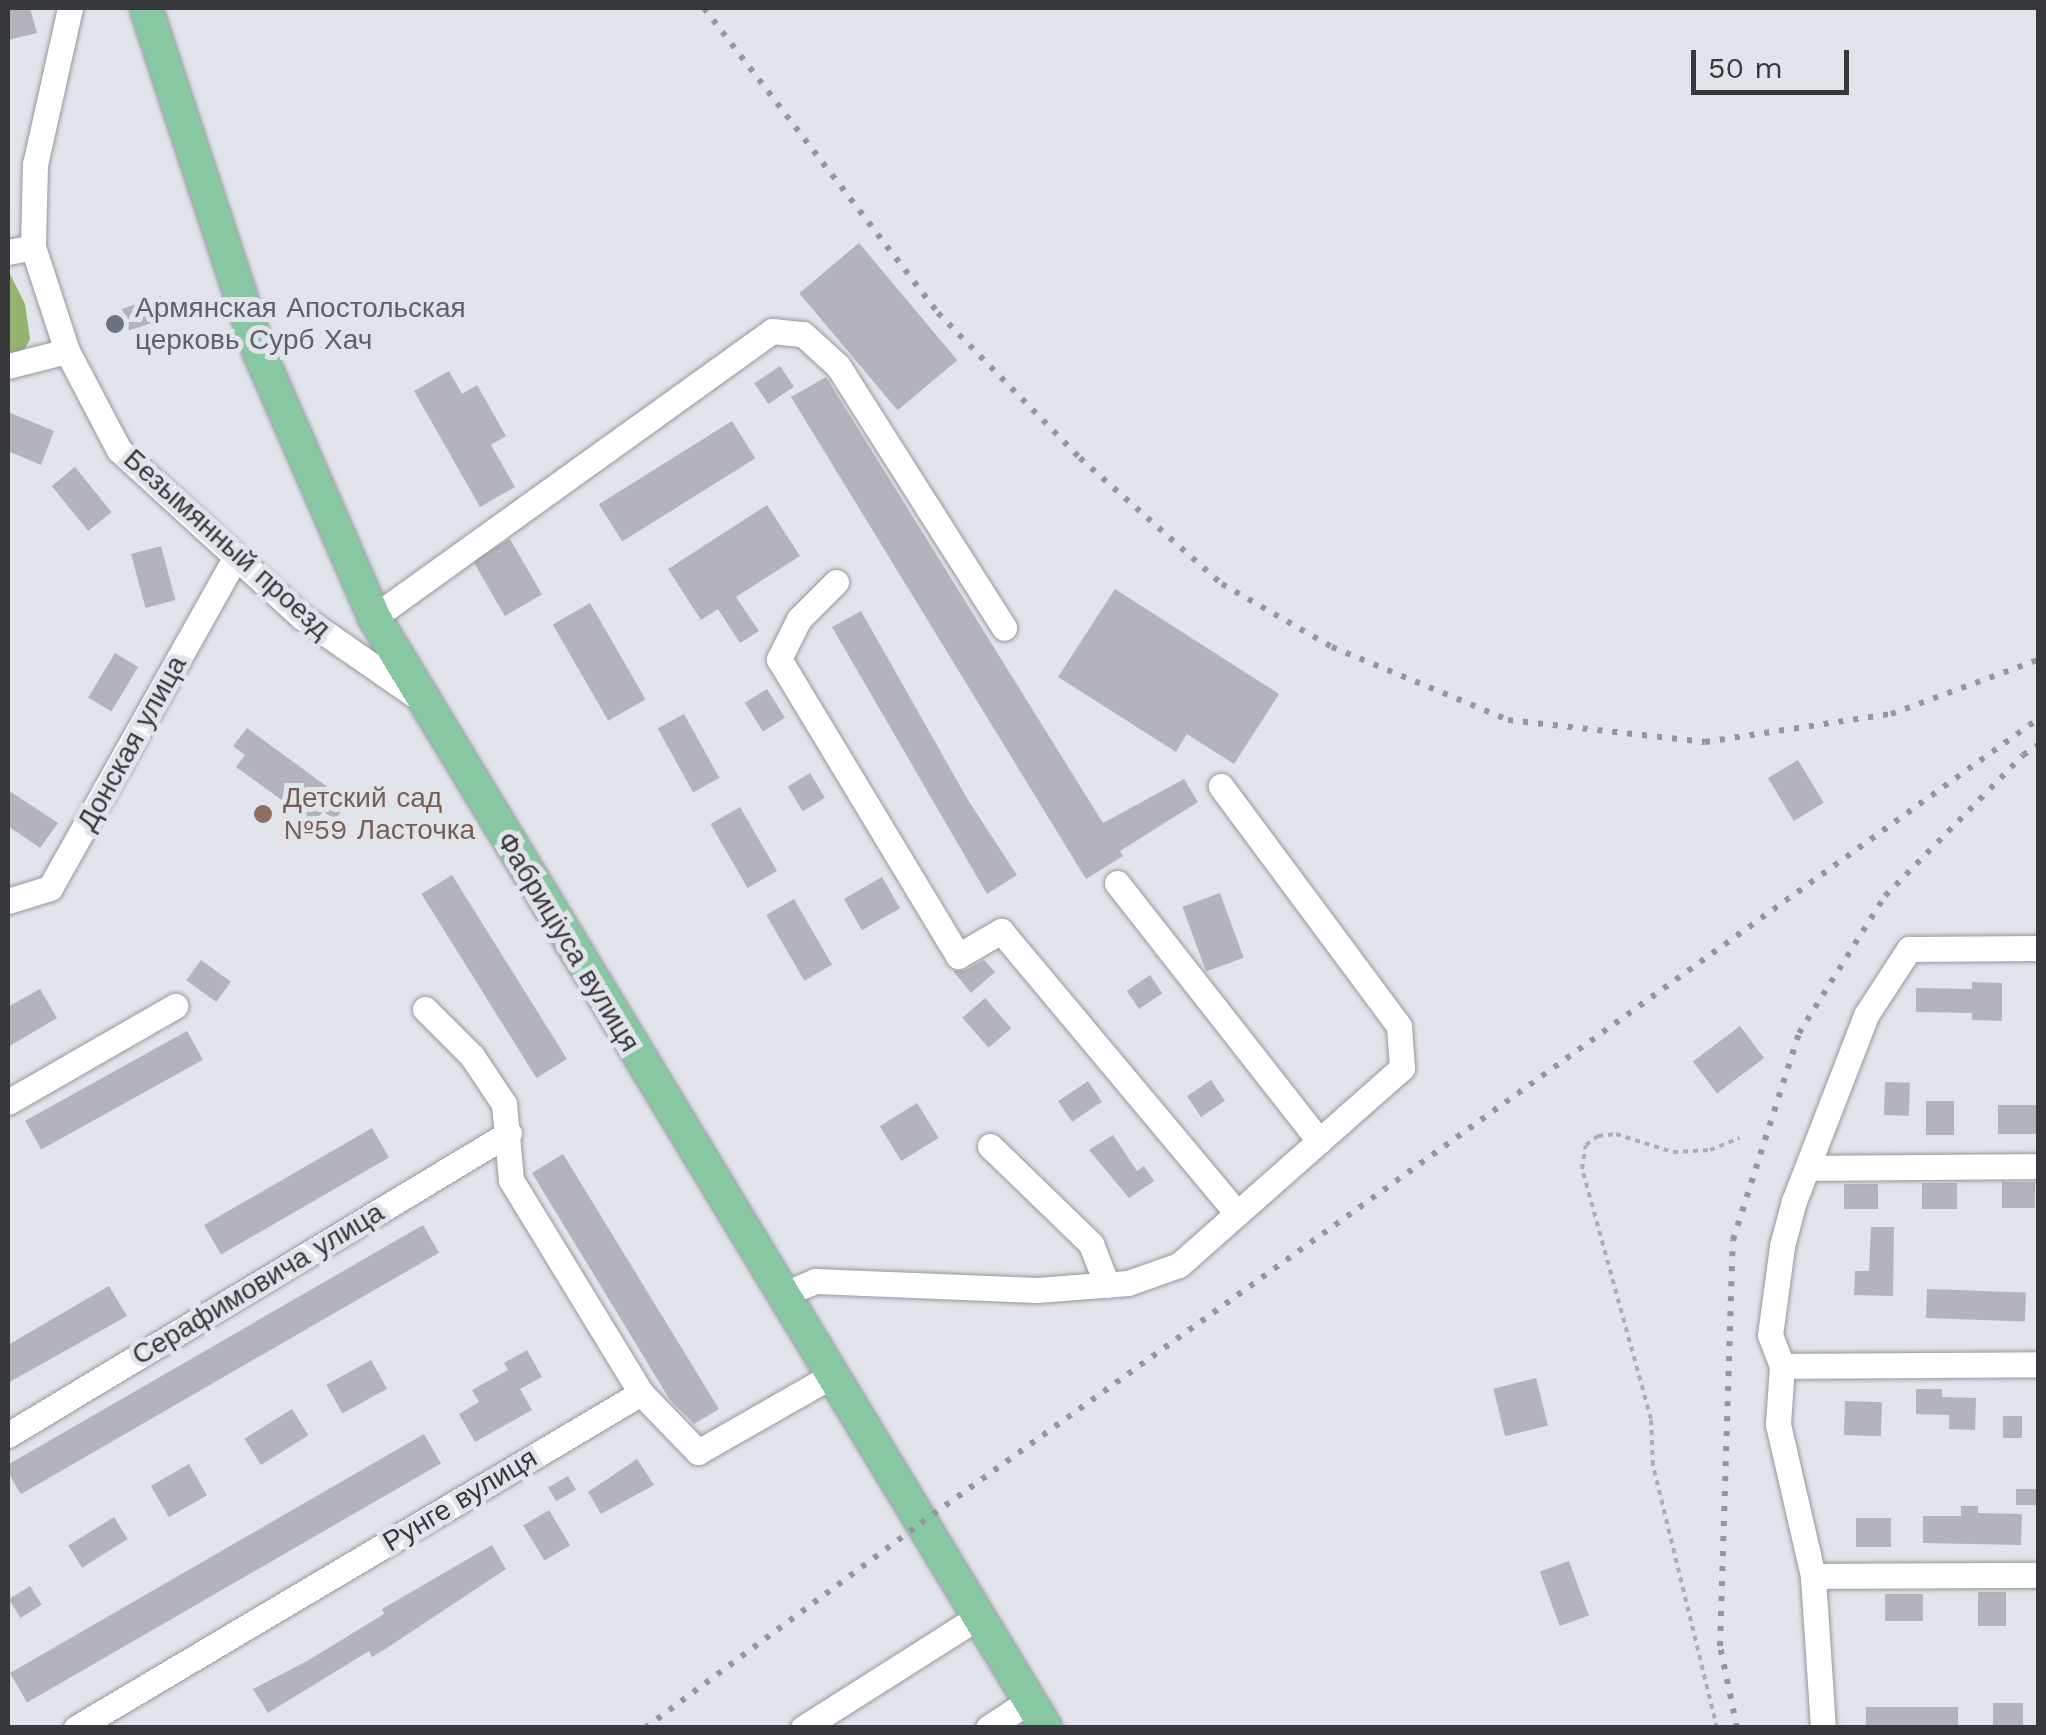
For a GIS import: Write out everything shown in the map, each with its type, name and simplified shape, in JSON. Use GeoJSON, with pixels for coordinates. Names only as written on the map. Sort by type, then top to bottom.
{"type":"FeatureCollection","features":[{"type":"Feature","properties":{"kind":"main road","name":"Фабриціуса вулиця"},"geometry":{"type":"LineString","coordinates":[[146,8],[259,352],[374,617],[419,698],[1038,1714]]}},
{"type":"Feature","properties":{"kind":"street","name":"Безымянный проезд"},"geometry":{"type":"LineString","coordinates":[[70,8],[20,250],[67,350],[119,450],[302,617],[419,698]]}},
{"type":"Feature","properties":{"kind":"street"},"geometry":{"type":"LineString","coordinates":[[374,617],[772,331],[803,334],[838,366],[1004,628]]}},
{"type":"Feature","properties":{"kind":"street"},"geometry":{"type":"LineString","coordinates":[[8,366],[67,350]]}},
{"type":"Feature","properties":{"kind":"street","name":"Донская улица"},"geometry":{"type":"LineString","coordinates":[[8,901],[50,888],[235,558]]}},
{"type":"Feature","properties":{"kind":"street"},"geometry":{"type":"LineString","coordinates":[[836,582],[799,619],[779,658],[958,956],[1002,930],[1236,1213]]}},
{"type":"Feature","properties":{"kind":"street"},"geometry":{"type":"LineString","coordinates":[[782,1295],[815,1282],[1036,1290],[1128,1283],[1178,1264],[1402,1068],[1403,1035],[1221,786]]}},
{"type":"Feature","properties":{"kind":"street"},"geometry":{"type":"LineString","coordinates":[[1116,883],[1318,1141]]}},
{"type":"Feature","properties":{"kind":"street"},"geometry":{"type":"LineString","coordinates":[[1822,1728],[1813,1576],[1778,1424],[1782,1366],[1770,1336],[1794,1201],[1810,1168],[1866,1015],[1909,949],[2038,948]]}},
{"type":"Feature","properties":{"kind":"street"},"geometry":{"type":"LineString","coordinates":[[8,1102],[175,1006]]}},
{"type":"Feature","properties":{"kind":"street"},"geometry":{"type":"LineString","coordinates":[[425,1009],[472,1056],[504,1104],[511,1180],[640,1394],[698,1452],[832,1376]]}},
{"type":"Feature","properties":{"kind":"street","name":"Серафимовича улица"},"geometry":{"type":"LineString","coordinates":[[8,1435],[509,1132]]}},
{"type":"Feature","properties":{"kind":"street"},"geometry":{"type":"LineString","coordinates":[[990,1146],[1091,1244],[1107,1284]]}},
{"type":"Feature","properties":{"kind":"street"},"geometry":{"type":"LineString","coordinates":[[1810,1168],[2038,1166]]}},
{"type":"Feature","properties":{"kind":"street"},"geometry":{"type":"LineString","coordinates":[[1782,1366],[2038,1364]]}},
{"type":"Feature","properties":{"kind":"street","name":"Рунге вулиця"},"geometry":{"type":"LineString","coordinates":[[76,1728],[640,1394]]}},
{"type":"Feature","properties":{"kind":"street"},"geometry":{"type":"LineString","coordinates":[[1813,1576],[2038,1575]]}},
{"type":"Feature","properties":{"kind":"street"},"geometry":{"type":"LineString","coordinates":[[804,1728],[978,1617]]}},
{"type":"Feature","properties":{"kind":"street"},"geometry":{"type":"LineString","coordinates":[[988,1728],[1038,1714]]}},
{"type":"Feature","properties":{"kind":"path"},"geometry":{"type":"LineString","coordinates":[[1717,1728],[1654,1465],[1651,1419],[1582,1169],[1586,1145],[1598,1136],[1616,1134],[1673,1152],[1710,1150],[1740,1138]]}},
{"type":"Feature","properties":{"kind":"green space"},"geometry":{"type":"Polygon","coordinates":[[[8,270],[25,304],[30,339],[25,349],[8,358],[8,270]]]}},
{"type":"Feature","properties":{"kind":"building"},"geometry":{"type":"Polygon","coordinates":[[[8,8],[30,8],[37,33],[8,40],[8,8]]]}},
{"type":"Feature","properties":{"kind":"building"},"geometry":{"type":"Polygon","coordinates":[[[859,243],[957,360],[898,410],[799,293],[859,243]]]}},
{"type":"Feature","properties":{"kind":"building"},"geometry":{"type":"Polygon","coordinates":[[[161,296],[168,318],[129,331],[122,309],[161,296]]]}},
{"type":"Feature","properties":{"kind":"building"},"geometry":{"type":"Polygon","coordinates":[[[780,366],[794,387],[768,404],[754,383],[780,366]]]}},
{"type":"Feature","properties":{"kind":"building"},"geometry":{"type":"Polygon","coordinates":[[[449,371],[462,394],[477,385],[506,436],[491,445],[515,487],[480,507],[414,391],[449,371]]]}},
{"type":"Feature","properties":{"kind":"building"},"geometry":{"type":"Polygon","coordinates":[[[826,377],[1103,823],[1184,779],[1198,802],[1120,851],[1123,856],[1086,879],[791,397],[826,377]]]}},
{"type":"Feature","properties":{"kind":"building"},"geometry":{"type":"Polygon","coordinates":[[[8,412],[54,431],[41,465],[8,451],[8,412]]]}},
{"type":"Feature","properties":{"kind":"building"},"geometry":{"type":"Polygon","coordinates":[[[732,421],[755,458],[622,542],[599,504],[732,421]]]}},
{"type":"Feature","properties":{"kind":"building"},"geometry":{"type":"Polygon","coordinates":[[[75,467],[112,512],[88,531],[52,486],[75,467]]]}},
{"type":"Feature","properties":{"kind":"building"},"geometry":{"type":"Polygon","coordinates":[[[767,505],[800,556],[736,597],[759,631],[740,643],[718,609],[701,620],[668,569],[767,505]]]}},
{"type":"Feature","properties":{"kind":"building"},"geometry":{"type":"Polygon","coordinates":[[[510,539],[542,594],[505,616],[473,560],[510,539]]]}},
{"type":"Feature","properties":{"kind":"building"},"geometry":{"type":"Polygon","coordinates":[[[161,546],[175,600],[146,608],[131,554],[161,546]]]}},
{"type":"Feature","properties":{"kind":"building"},"geometry":{"type":"Polygon","coordinates":[[[1115,589],[1279,694],[1234,764],[1187,734],[1176,752],[1058,677],[1115,589]]]}},
{"type":"Feature","properties":{"kind":"building"},"geometry":{"type":"Polygon","coordinates":[[[590,603],[646,699],[608,721],[553,624],[590,603]]]}},
{"type":"Feature","properties":{"kind":"building"},"geometry":{"type":"Polygon","coordinates":[[[861,611],[968,800],[1017,875],[987,894],[832,627],[861,611]]]}},
{"type":"Feature","properties":{"kind":"building"},"geometry":{"type":"Polygon","coordinates":[[[115,653],[138,667],[111,711],[88,698],[115,653]]]}},
{"type":"Feature","properties":{"kind":"building"},"geometry":{"type":"Polygon","coordinates":[[[767,689],[785,718],[763,732],[745,703],[767,689]]]}},
{"type":"Feature","properties":{"kind":"building"},"geometry":{"type":"Polygon","coordinates":[[[684,714],[719,778],[693,792],[658,729],[684,714]]]}},
{"type":"Feature","properties":{"kind":"building"},"geometry":{"type":"Polygon","coordinates":[[[247,728],[348,802],[335,820],[323,811],[314,823],[236,767],[245,755],[233,746],[247,728]]]}},
{"type":"Feature","properties":{"kind":"building"},"geometry":{"type":"Polygon","coordinates":[[[1798,760],[1824,803],[1794,821],[1768,778],[1798,760]]]}},
{"type":"Feature","properties":{"kind":"building"},"geometry":{"type":"Polygon","coordinates":[[[810,773],[825,798],[803,811],[788,786],[810,773]]]}},
{"type":"Feature","properties":{"kind":"building"},"geometry":{"type":"Polygon","coordinates":[[[8,790],[58,823],[40,848],[8,826],[8,790]]]}},
{"type":"Feature","properties":{"kind":"building"},"geometry":{"type":"Polygon","coordinates":[[[740,807],[777,871],[748,888],[711,824],[740,807]]]}},
{"type":"Feature","properties":{"kind":"building"},"geometry":{"type":"Polygon","coordinates":[[[452,875],[567,1059],[536,1078],[421,894],[452,875]]]}},
{"type":"Feature","properties":{"kind":"building"},"geometry":{"type":"Polygon","coordinates":[[[882,877],[900,908],[862,930],[844,899],[882,877]]]}},
{"type":"Feature","properties":{"kind":"building"},"geometry":{"type":"Polygon","coordinates":[[[1220,893],[1244,958],[1206,972],[1182,907],[1220,893]]]}},
{"type":"Feature","properties":{"kind":"building"},"geometry":{"type":"Polygon","coordinates":[[[794,899],[832,965],[804,981],[766,915],[794,899]]]}},
{"type":"Feature","properties":{"kind":"building"},"geometry":{"type":"Polygon","coordinates":[[[201,960],[231,982],[216,1002],[186,980],[201,960]]]}},
{"type":"Feature","properties":{"kind":"building"},"geometry":{"type":"Polygon","coordinates":[[[984,960],[995,972],[971,993],[953,971],[965,970],[984,960]]]}},
{"type":"Feature","properties":{"kind":"building"},"geometry":{"type":"Polygon","coordinates":[[[1150,975],[1162,993],[1139,1009],[1127,991],[1150,975]]]}},
{"type":"Feature","properties":{"kind":"building"},"geometry":{"type":"Polygon","coordinates":[[[1972,982],[2002,983],[2002,1021],[1972,1020],[1972,1013],[1916,1012],[1916,988],[1972,989],[1972,982]]]}},
{"type":"Feature","properties":{"kind":"building"},"geometry":{"type":"Polygon","coordinates":[[[40,989],[57,1018],[8,1047],[8,1007],[40,989]]]}},
{"type":"Feature","properties":{"kind":"building"},"geometry":{"type":"Polygon","coordinates":[[[985,998],[1011,1028],[989,1048],[962,1018],[985,998]]]}},
{"type":"Feature","properties":{"kind":"building"},"geometry":{"type":"Polygon","coordinates":[[[1740,1026],[1764,1058],[1717,1093],[1693,1062],[1740,1026]]]}},
{"type":"Feature","properties":{"kind":"building"},"geometry":{"type":"Polygon","coordinates":[[[187,1031],[203,1060],[41,1150],[25,1121],[187,1031]]]}},
{"type":"Feature","properties":{"kind":"building"},"geometry":{"type":"Polygon","coordinates":[[[1211,1080],[1225,1101],[1201,1117],[1187,1096],[1211,1080]]]}},
{"type":"Feature","properties":{"kind":"building"},"geometry":{"type":"Polygon","coordinates":[[[1088,1081],[1102,1102],[1072,1122],[1058,1101],[1088,1081]]]}},
{"type":"Feature","properties":{"kind":"building"},"geometry":{"type":"Polygon","coordinates":[[[1885,1082],[1910,1083],[1909,1116],[1884,1115],[1885,1082]]]}},
{"type":"Feature","properties":{"kind":"building"},"geometry":{"type":"Polygon","coordinates":[[[1926,1101],[1954,1101],[1954,1135],[1926,1135],[1926,1101]]]}},
{"type":"Feature","properties":{"kind":"building"},"geometry":{"type":"Polygon","coordinates":[[[917,1103],[939,1138],[901,1161],[880,1126],[917,1103]]]}},
{"type":"Feature","properties":{"kind":"building"},"geometry":{"type":"Polygon","coordinates":[[[1998,1105],[2038,1105],[2038,1134],[1998,1134],[1998,1105]]]}},
{"type":"Feature","properties":{"kind":"building"},"geometry":{"type":"Polygon","coordinates":[[[372,1128],[389,1157],[221,1254],[204,1225],[372,1128]]]}},
{"type":"Feature","properties":{"kind":"building"},"geometry":{"type":"Polygon","coordinates":[[[1113,1135],[1137,1171],[1144,1166],[1154,1181],[1129,1198],[1089,1150],[1113,1135]]]}},
{"type":"Feature","properties":{"kind":"building"},"geometry":{"type":"Polygon","coordinates":[[[563,1154],[719,1409],[694,1424],[670,1400],[532,1173],[563,1154]]]}},
{"type":"Feature","properties":{"kind":"building"},"geometry":{"type":"Polygon","coordinates":[[[2002,1182],[2035,1182],[2035,1208],[2002,1208],[2002,1182]]]}},
{"type":"Feature","properties":{"kind":"building"},"geometry":{"type":"Polygon","coordinates":[[[1922,1183],[1957,1183],[1957,1209],[1922,1209],[1922,1183]]]}},
{"type":"Feature","properties":{"kind":"building"},"geometry":{"type":"Polygon","coordinates":[[[1844,1184],[1878,1184],[1878,1209],[1844,1209],[1844,1184]]]}},
{"type":"Feature","properties":{"kind":"building"},"geometry":{"type":"Polygon","coordinates":[[[423,1225],[439,1253],[21,1494],[8,1465],[423,1225]]]}},
{"type":"Feature","properties":{"kind":"building"},"geometry":{"type":"Polygon","coordinates":[[[1871,1227],[1894,1227],[1893,1296],[1854,1295],[1855,1271],[1869,1271],[1871,1227]]]}},
{"type":"Feature","properties":{"kind":"building"},"geometry":{"type":"Polygon","coordinates":[[[109,1286],[127,1316],[8,1383],[8,1345],[109,1286]]]}},
{"type":"Feature","properties":{"kind":"building"},"geometry":{"type":"Polygon","coordinates":[[[1927,1289],[2026,1292],[2025,1321],[1926,1318],[1927,1289]]]}},
{"type":"Feature","properties":{"kind":"building"},"geometry":{"type":"Polygon","coordinates":[[[527,1350],[542,1377],[520,1389],[532,1410],[475,1442],[459,1414],[479,1402],[472,1390],[508,1370],[504,1363],[527,1350]]]}},
{"type":"Feature","properties":{"kind":"building"},"geometry":{"type":"Polygon","coordinates":[[[371,1360],[387,1389],[342,1414],[326,1385],[371,1360]]]}},
{"type":"Feature","properties":{"kind":"building"},"geometry":{"type":"Polygon","coordinates":[[[1536,1378],[1548,1426],[1505,1436],[1493,1389],[1536,1378]]]}},
{"type":"Feature","properties":{"kind":"building"},"geometry":{"type":"Polygon","coordinates":[[[1916,1389],[1942,1389],[1942,1397],[1976,1398],[1975,1430],[1949,1429],[1949,1415],[1916,1414],[1916,1389]]]}},
{"type":"Feature","properties":{"kind":"building"},"geometry":{"type":"Polygon","coordinates":[[[1845,1401],[1882,1402],[1881,1436],[1844,1435],[1845,1401]]]}},
{"type":"Feature","properties":{"kind":"building"},"geometry":{"type":"Polygon","coordinates":[[[292,1409],[308,1435],[261,1465],[245,1439],[292,1409]]]}},
{"type":"Feature","properties":{"kind":"building"},"geometry":{"type":"Polygon","coordinates":[[[2003,1416],[2022,1416],[2022,1438],[2003,1438],[2003,1416]]]}},
{"type":"Feature","properties":{"kind":"building"},"geometry":{"type":"Polygon","coordinates":[[[424,1434],[441,1463],[27,1702],[10,1673],[424,1434]]]}},
{"type":"Feature","properties":{"kind":"building"},"geometry":{"type":"Polygon","coordinates":[[[637,1459],[654,1485],[601,1514],[588,1492],[637,1459]]]}},
{"type":"Feature","properties":{"kind":"building"},"geometry":{"type":"Polygon","coordinates":[[[189,1464],[207,1495],[169,1517],[151,1486],[189,1464]]]}},
{"type":"Feature","properties":{"kind":"building"},"geometry":{"type":"Polygon","coordinates":[[[568,1476],[576,1490],[556,1501],[548,1488],[568,1476]]]}},
{"type":"Feature","properties":{"kind":"building"},"geometry":{"type":"Polygon","coordinates":[[[2016,1489],[2038,1489],[2038,1505],[2016,1505],[2016,1489]]]}},
{"type":"Feature","properties":{"kind":"building"},"geometry":{"type":"Polygon","coordinates":[[[1961,1506],[1978,1506],[1978,1513],[2022,1514],[2021,1545],[1923,1543],[1923,1516],[1961,1516],[1961,1506]]]}},
{"type":"Feature","properties":{"kind":"building"},"geometry":{"type":"Polygon","coordinates":[[[549,1510],[570,1545],[544,1561],[523,1525],[549,1510]]]}},
{"type":"Feature","properties":{"kind":"building"},"geometry":{"type":"Polygon","coordinates":[[[114,1517],[128,1539],[82,1568],[68,1546],[114,1517]]]}},
{"type":"Feature","properties":{"kind":"building"},"geometry":{"type":"Polygon","coordinates":[[[1856,1518],[1891,1518],[1891,1547],[1856,1547],[1856,1518]]]}},
{"type":"Feature","properties":{"kind":"building"},"geometry":{"type":"Polygon","coordinates":[[[492,1545],[506,1569],[387,1648],[372,1657],[369,1651],[268,1713],[253,1689],[307,1661],[384,1614],[382,1609],[492,1545]]]}},
{"type":"Feature","properties":{"kind":"building"},"geometry":{"type":"Polygon","coordinates":[[[1569,1561],[1589,1616],[1560,1626],[1540,1572],[1569,1561]]]}},
{"type":"Feature","properties":{"kind":"building"},"geometry":{"type":"Polygon","coordinates":[[[30,1586],[42,1605],[20,1618],[9,1599],[30,1586]]]}},
{"type":"Feature","properties":{"kind":"building"},"geometry":{"type":"Polygon","coordinates":[[[1978,1592],[2006,1592],[2006,1626],[1978,1626],[1978,1592]]]}},
{"type":"Feature","properties":{"kind":"building"},"geometry":{"type":"Polygon","coordinates":[[[1885,1594],[1923,1594],[1923,1621],[1885,1621],[1885,1594]]]}},
{"type":"Feature","properties":{"kind":"building"},"geometry":{"type":"Polygon","coordinates":[[[1993,1703],[2023,1703],[2023,1728],[1993,1728],[1993,1703]]]}},
{"type":"Feature","properties":{"kind":"building"},"geometry":{"type":"Polygon","coordinates":[[[1866,1707],[1958,1707],[1958,1728],[1866,1728],[1866,1707]]]}},
{"type":"Feature","properties":{"kind":"railway"},"geometry":{"type":"LineString","coordinates":[[704,8],[938,313],[1080,458],[1222,584],[1332,647],[1508,720],[1705,742],[1891,714],[2038,660]]}},
{"type":"Feature","properties":{"kind":"railway"},"geometry":{"type":"LineString","coordinates":[[645,1728],[921,1523],[2038,719]]}},
{"type":"Feature","properties":{"kind":"railway"},"geometry":{"type":"LineString","coordinates":[[1737,1728],[1720,1646],[1733,1240],[1799,1033],[1885,896],[2023,755],[2038,745]]}},
{"type":"Feature","properties":{"kind":"place","name":"Армянская Апостольская церковь Сурб Хач"},"geometry":{"type":"Point","coordinates":[115,324]}},
{"type":"Feature","properties":{"kind":"place","name":"Детский сад №59 Ласточка"},"geometry":{"type":"Point","coordinates":[263,814]}}]}
